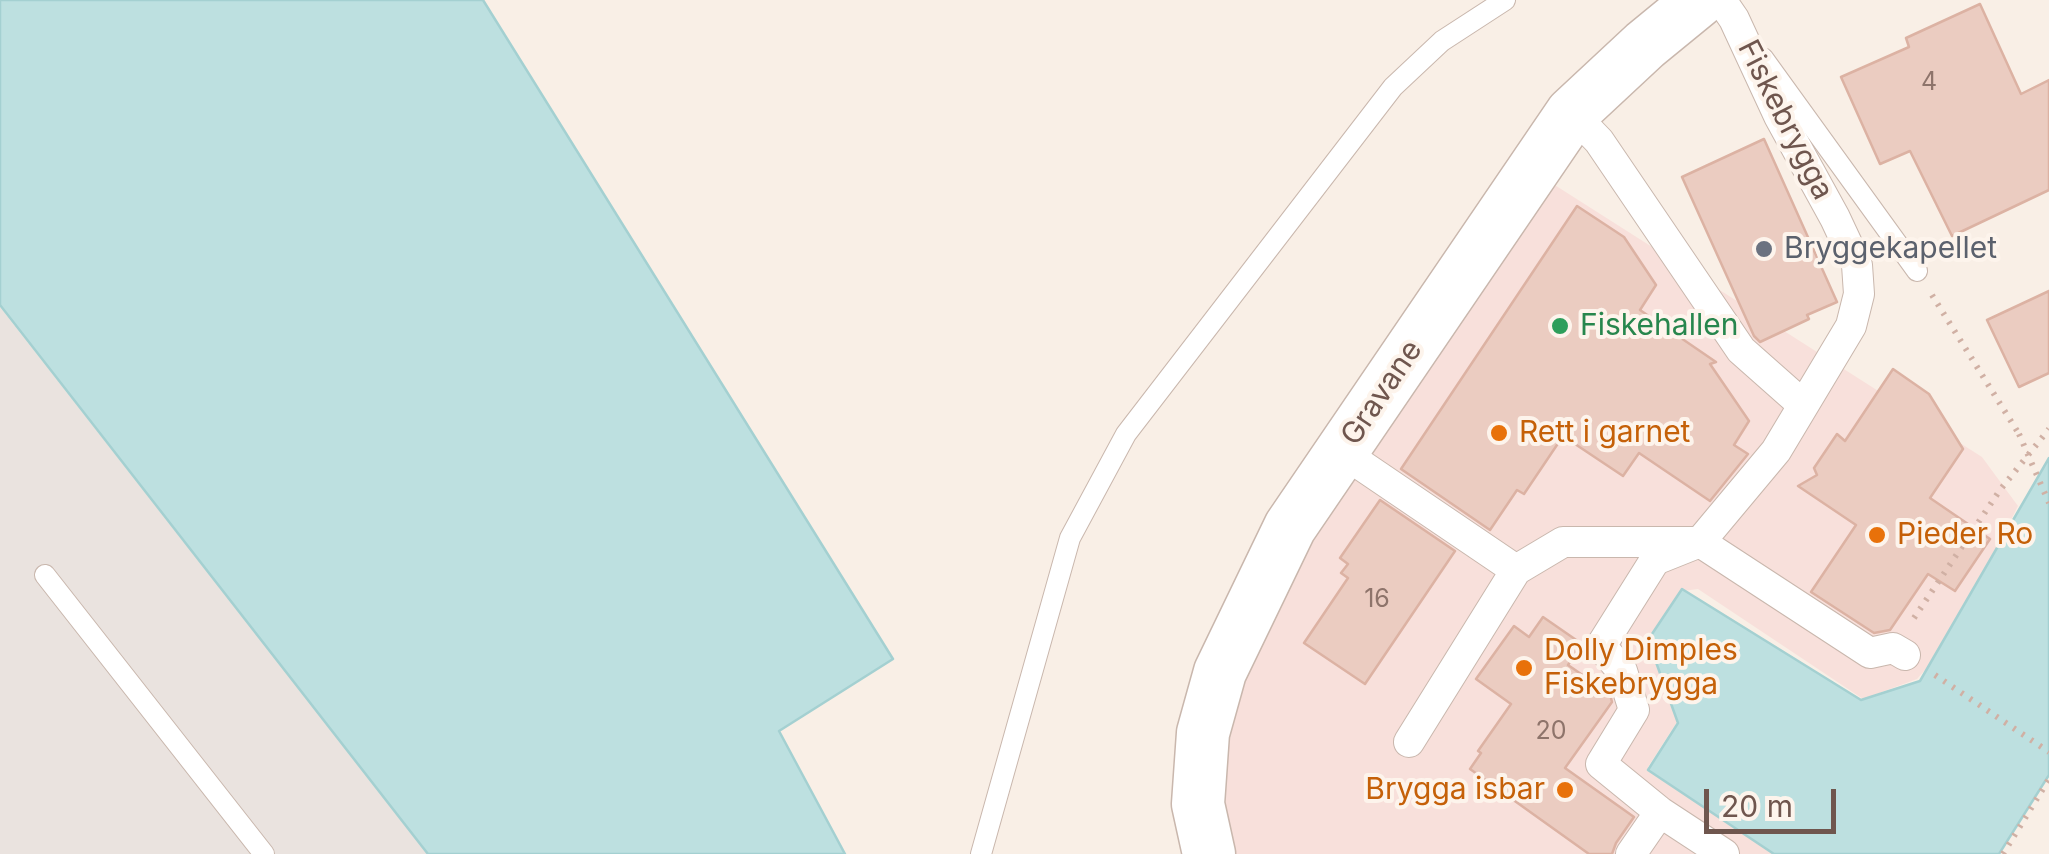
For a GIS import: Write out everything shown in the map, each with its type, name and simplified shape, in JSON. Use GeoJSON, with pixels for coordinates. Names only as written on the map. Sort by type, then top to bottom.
{"type":"FeatureCollection","features":[{"type":"Feature","properties":{"kind":"street","name":"Gravane"},"geometry":{"type":"LineString","coordinates":[[1209,854],[1198,804],[1204,733],[1220,672],[1290,527],[1572,113],[1644,45],[1700,0]]}},
{"type":"Feature","properties":{"kind":"street","name":"Fiskebrygga"},"geometry":{"type":"LineString","coordinates":[[1721,0],[1836,218],[1857,265],[1859,294],[1850,326],[1776,451],[1700,542],[1655,560],[1600,646],[1622,671],[1634,710],[1601,764],[1660,812],[1724,854]]}},
{"type":"Feature","properties":{"kind":"street"},"geometry":{"type":"LineString","coordinates":[[1572,113],[1599,140],[1741,350],[1802,404]]}},
{"type":"Feature","properties":{"kind":"street"},"geometry":{"type":"LineString","coordinates":[[1342,452],[1516,570]]}},
{"type":"Feature","properties":{"kind":"street"},"geometry":{"type":"LineString","coordinates":[[1409,742],[1516,570],[1564,542],[1700,542],[1870,652],[1899,651]]}},
{"type":"Feature","properties":{"kind":"street"},"geometry":{"type":"LineString","coordinates":[[1632,854],[1660,812]]}},
{"type":"Feature","properties":{"kind":"lane"},"geometry":{"type":"LineString","coordinates":[[981,854],[1070,538],[1126,434],[1393,87],[1442,41],[1505,0]]}},
{"type":"Feature","properties":{"kind":"lane"},"geometry":{"type":"LineString","coordinates":[[1721,0],[1917,272]]}},
{"type":"Feature","properties":{"kind":"lane"},"geometry":{"type":"LineString","coordinates":[[45,575],[264,854]]}},
{"type":"Feature","properties":{"kind":"path"},"geometry":{"type":"LineString","coordinates":[[1917,272],[2019,434],[2049,503]]}},
{"type":"Feature","properties":{"kind":"path"},"geometry":{"type":"LineString","coordinates":[[2049,428],[2000,490],[1899,651],[2049,752]]}},
{"type":"Feature","properties":{"kind":"path"},"geometry":{"type":"LineString","coordinates":[[2003,854],[2049,779]]}},
{"type":"Feature","properties":{"kind":"shaded area"},"geometry":{"type":"Polygon","coordinates":[[[1528,168],[1982,457],[2018,506],[1949,643],[1917,679],[1863,699],[1698,589],[1683,591],[1677,722],[1648,767],[1773,854],[1226,854],[1219,640],[1528,168]]]}},
{"type":"Feature","properties":{"kind":"shaded area"},"geometry":{"type":"Polygon","coordinates":[[[0,307],[428,854],[0,854],[0,307]]]}},
{"type":"Feature","properties":{"kind":"water"},"geometry":{"type":"Polygon","coordinates":[[[0,0],[483,0],[893,659],[779,731],[845,854],[428,854],[0,305],[0,0]]]}},
{"type":"Feature","properties":{"kind":"water"},"geometry":{"type":"Polygon","coordinates":[[[2049,458],[2049,775],[1999,854],[1774,854],[1648,770],[1678,723],[1648,640],[1682,589],[1861,700],[1920,681],[2049,458]]]}},
{"type":"Feature","properties":{"kind":"building"},"geometry":{"type":"Polygon","coordinates":[[[1980,4],[2021,94],[2049,80],[2049,190],[1952,236],[1910,151],[1880,164],[1841,77],[1909,47],[1906,38],[1980,4]]]}},
{"type":"Feature","properties":{"kind":"building","name":"Bryggekapellet"},"geometry":{"type":"Polygon","coordinates":[[[1764,139],[1837,302],[1760,342],[1682,177],[1764,139]]]}},
{"type":"Feature","properties":{"kind":"building"},"geometry":{"type":"Polygon","coordinates":[[[1577,206],[1624,237],[1656,285],[1640,310],[1716,362],[1710,364],[1749,421],[1734,445],[1748,454],[1710,501],[1639,453],[1623,476],[1563,436],[1524,494],[1517,490],[1490,530],[1401,469],[1577,206]]]}},
{"type":"Feature","properties":{"kind":"building"},"geometry":{"type":"Polygon","coordinates":[[[2049,291],[2049,373],[2019,387],[1987,320],[2049,291]]]}},
{"type":"Feature","properties":{"kind":"building"},"geometry":{"type":"Polygon","coordinates":[[[1893,369],[1929,394],[1963,449],[1930,498],[1990,539],[1955,591],[1928,574],[1890,630],[1874,633],[1811,592],[1856,525],[1798,486],[1817,475],[1814,468],[1837,434],[1845,441],[1893,369]]]}},
{"type":"Feature","properties":{"kind":"building"},"geometry":{"type":"Polygon","coordinates":[[[1380,500],[1455,551],[1365,684],[1304,643],[1348,578],[1341,573],[1348,564],[1340,558],[1380,500]]]}},
{"type":"Feature","properties":{"kind":"building"},"geometry":{"type":"Polygon","coordinates":[[[1543,617],[1582,644],[1568,665],[1610,694],[1612,702],[1565,768],[1634,817],[1612,854],[1589,854],[1470,769],[1511,704],[1476,679],[1514,626],[1529,637],[1543,617]]]}},
{"type":"Feature","properties":{"kind":"place","name":"Bryggekapellet"},"geometry":{"type":"Point","coordinates":[1764,249]}},
{"type":"Feature","properties":{"kind":"place","name":"Fiskehallen"},"geometry":{"type":"Point","coordinates":[1560,326]}},
{"type":"Feature","properties":{"kind":"place","name":"Rett i garnet"},"geometry":{"type":"Point","coordinates":[1499,433]}},
{"type":"Feature","properties":{"kind":"place","name":"Pieder Ro"},"geometry":{"type":"Point","coordinates":[1877,535]}},
{"type":"Feature","properties":{"kind":"place","name":"Dolly Dimples Fiskebrygga"},"geometry":{"type":"Point","coordinates":[1524,668]}},
{"type":"Feature","properties":{"kind":"place","name":"Brygga isbar"},"geometry":{"type":"Point","coordinates":[1565,790]}}]}
